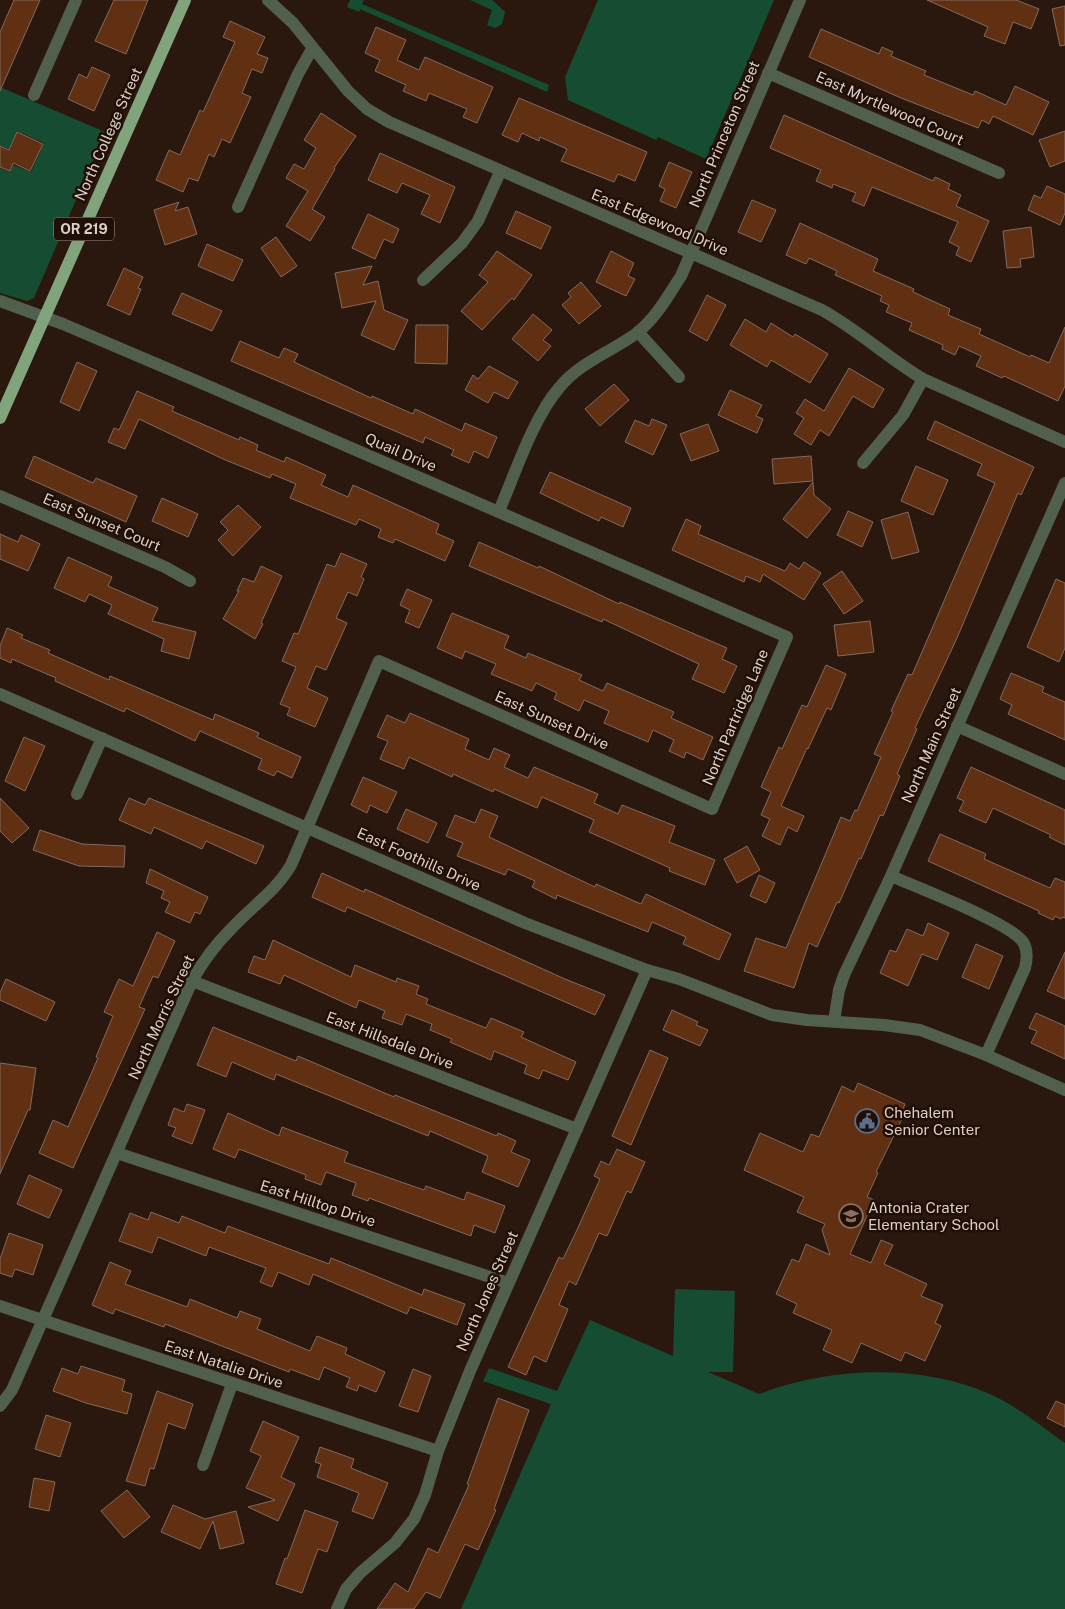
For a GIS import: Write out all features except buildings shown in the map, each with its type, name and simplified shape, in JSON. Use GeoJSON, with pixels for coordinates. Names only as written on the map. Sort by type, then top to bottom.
{"type":"FeatureCollection","features":[{"type":"Feature","properties":{"kind":"main road","name":"North College Street"},"geometry":{"type":"LineString","coordinates":[[0,418],[185,0]]}},
{"type":"Feature","properties":{"kind":"street"},"geometry":{"type":"LineString","coordinates":[[34,95],[76,0]]}},
{"type":"Feature","properties":{"kind":"street","name":"East Edgewood Drive"},"geometry":{"type":"LineString","coordinates":[[268,0],[293,24],[348,91],[367,109],[389,122],[500,172],[822,310],[842,321],[901,366],[923,380],[1065,442]]}},
{"type":"Feature","properties":{"kind":"street","name":"North Princeton Street"},"geometry":{"type":"LineString","coordinates":[[499,511],[542,412],[558,388],[582,366],[638,332],[654,316],[667,298],[691,253],[800,0]]}},
{"type":"Feature","properties":{"kind":"street"},"geometry":{"type":"LineString","coordinates":[[238,207],[298,74],[312,49]]}},
{"type":"Feature","properties":{"kind":"street","name":"East Myrtlewood Court"},"geometry":{"type":"LineString","coordinates":[[768,73],[999,173]]}},
{"type":"Feature","properties":{"kind":"street"},"geometry":{"type":"LineString","coordinates":[[423,280],[462,243],[478,221],[500,172]]}},
{"type":"Feature","properties":{"kind":"street","name":"Quail Drive"},"geometry":{"type":"LineString","coordinates":[[0,301],[499,511],[787,637]]}},
{"type":"Feature","properties":{"kind":"street"},"geometry":{"type":"LineString","coordinates":[[638,332],[678,376]]}},
{"type":"Feature","properties":{"kind":"street"},"geometry":{"type":"LineString","coordinates":[[863,463],[903,415],[923,380]]}},
{"type":"Feature","properties":{"kind":"street","name":"North Main Street"},"geometry":{"type":"LineString","coordinates":[[834,1021],[839,990],[844,975],[891,876],[1065,483]]}},
{"type":"Feature","properties":{"kind":"street","name":"East Sunset Court"},"geometry":{"type":"LineString","coordinates":[[0,496],[165,567],[190,581]]}},
{"type":"Feature","properties":{"kind":"street","name":"North Partridge Lane"},"geometry":{"type":"LineString","coordinates":[[712,809],[787,637]]}},
{"type":"Feature","properties":{"kind":"street","name":"East Sunset Drive"},"geometry":{"type":"LineString","coordinates":[[379,661],[712,809]]}},
{"type":"Feature","properties":{"kind":"street","name":"North Morris Street"},"geometry":{"type":"LineString","coordinates":[[0,1406],[12,1390],[192,981],[204,959],[217,944],[284,877],[379,661]]}},
{"type":"Feature","properties":{"kind":"street","name":"East Foothills Drive"},"geometry":{"type":"LineString","coordinates":[[0,694],[525,923],[647,970],[772,1015],[920,1030],[986,1055],[1065,1090]]}},
{"type":"Feature","properties":{"kind":"street"},"geometry":{"type":"LineString","coordinates":[[958,726],[1065,774]]}},
{"type":"Feature","properties":{"kind":"street"},"geometry":{"type":"LineString","coordinates":[[77,794],[102,738]]}},
{"type":"Feature","properties":{"kind":"street"},"geometry":{"type":"LineString","coordinates":[[891,876],[999,925],[1023,942],[1027,958],[1024,968],[986,1055]]}},
{"type":"Feature","properties":{"kind":"street","name":"North Jones Street"},"geometry":{"type":"LineString","coordinates":[[337,1609],[346,1589],[360,1573],[396,1543],[414,1520],[425,1495],[438,1451],[508,1283],[647,970]]}},
{"type":"Feature","properties":{"kind":"street","name":"East Hillsdale Drive"},"geometry":{"type":"LineString","coordinates":[[192,981],[577,1129]]}},
{"type":"Feature","properties":{"kind":"street","name":"East Hilltop Drive"},"geometry":{"type":"LineString","coordinates":[[117,1153],[508,1283]]}},
{"type":"Feature","properties":{"kind":"street","name":"East Natalie Drive"},"geometry":{"type":"LineString","coordinates":[[0,1306],[438,1451]]}},
{"type":"Feature","properties":{"kind":"street"},"geometry":{"type":"LineString","coordinates":[[203,1465],[232,1384]]}},
{"type":"Feature","properties":{"kind":"green space"},"geometry":{"type":"Polygon","coordinates":[[[350,0],[364,0],[362,4],[549,85],[547,92],[360,9],[359,12],[347,7],[350,0]]]}},
{"type":"Feature","properties":{"kind":"green space"},"geometry":{"type":"Polygon","coordinates":[[[470,0],[492,0],[505,12],[502,24],[495,28],[487,25],[492,10],[470,0]]]}},
{"type":"Feature","properties":{"kind":"green space"},"geometry":{"type":"Polygon","coordinates":[[[598,0],[774,0],[706,159],[658,137],[656,140],[568,100],[565,77],[598,0]]]}},
{"type":"Feature","properties":{"kind":"green space"},"geometry":{"type":"Polygon","coordinates":[[[0,87],[105,132],[34,298],[27,301],[0,293],[0,168],[10,172],[13,165],[31,172],[44,143],[17,131],[9,149],[0,147],[0,87]]]}},
{"type":"Feature","properties":{"kind":"green space"},"geometry":{"type":"Polygon","coordinates":[[[675,1289],[735,1291],[733,1372],[708,1372],[759,1394],[816,1378],[845,1374],[876,1372],[935,1378],[964,1385],[1002,1400],[1065,1443],[1065,1609],[461,1609],[551,1404],[483,1381],[489,1368],[557,1391],[590,1320],[673,1356],[675,1289]]]}},
{"type":"Feature","properties":{"kind":"place","name":"Chehalem Senior Center"},"geometry":{"type":"Point","coordinates":[867,1121]}},
{"type":"Feature","properties":{"kind":"place","name":"Antonia Crater Elementary School"},"geometry":{"type":"Point","coordinates":[851,1216]}}]}
